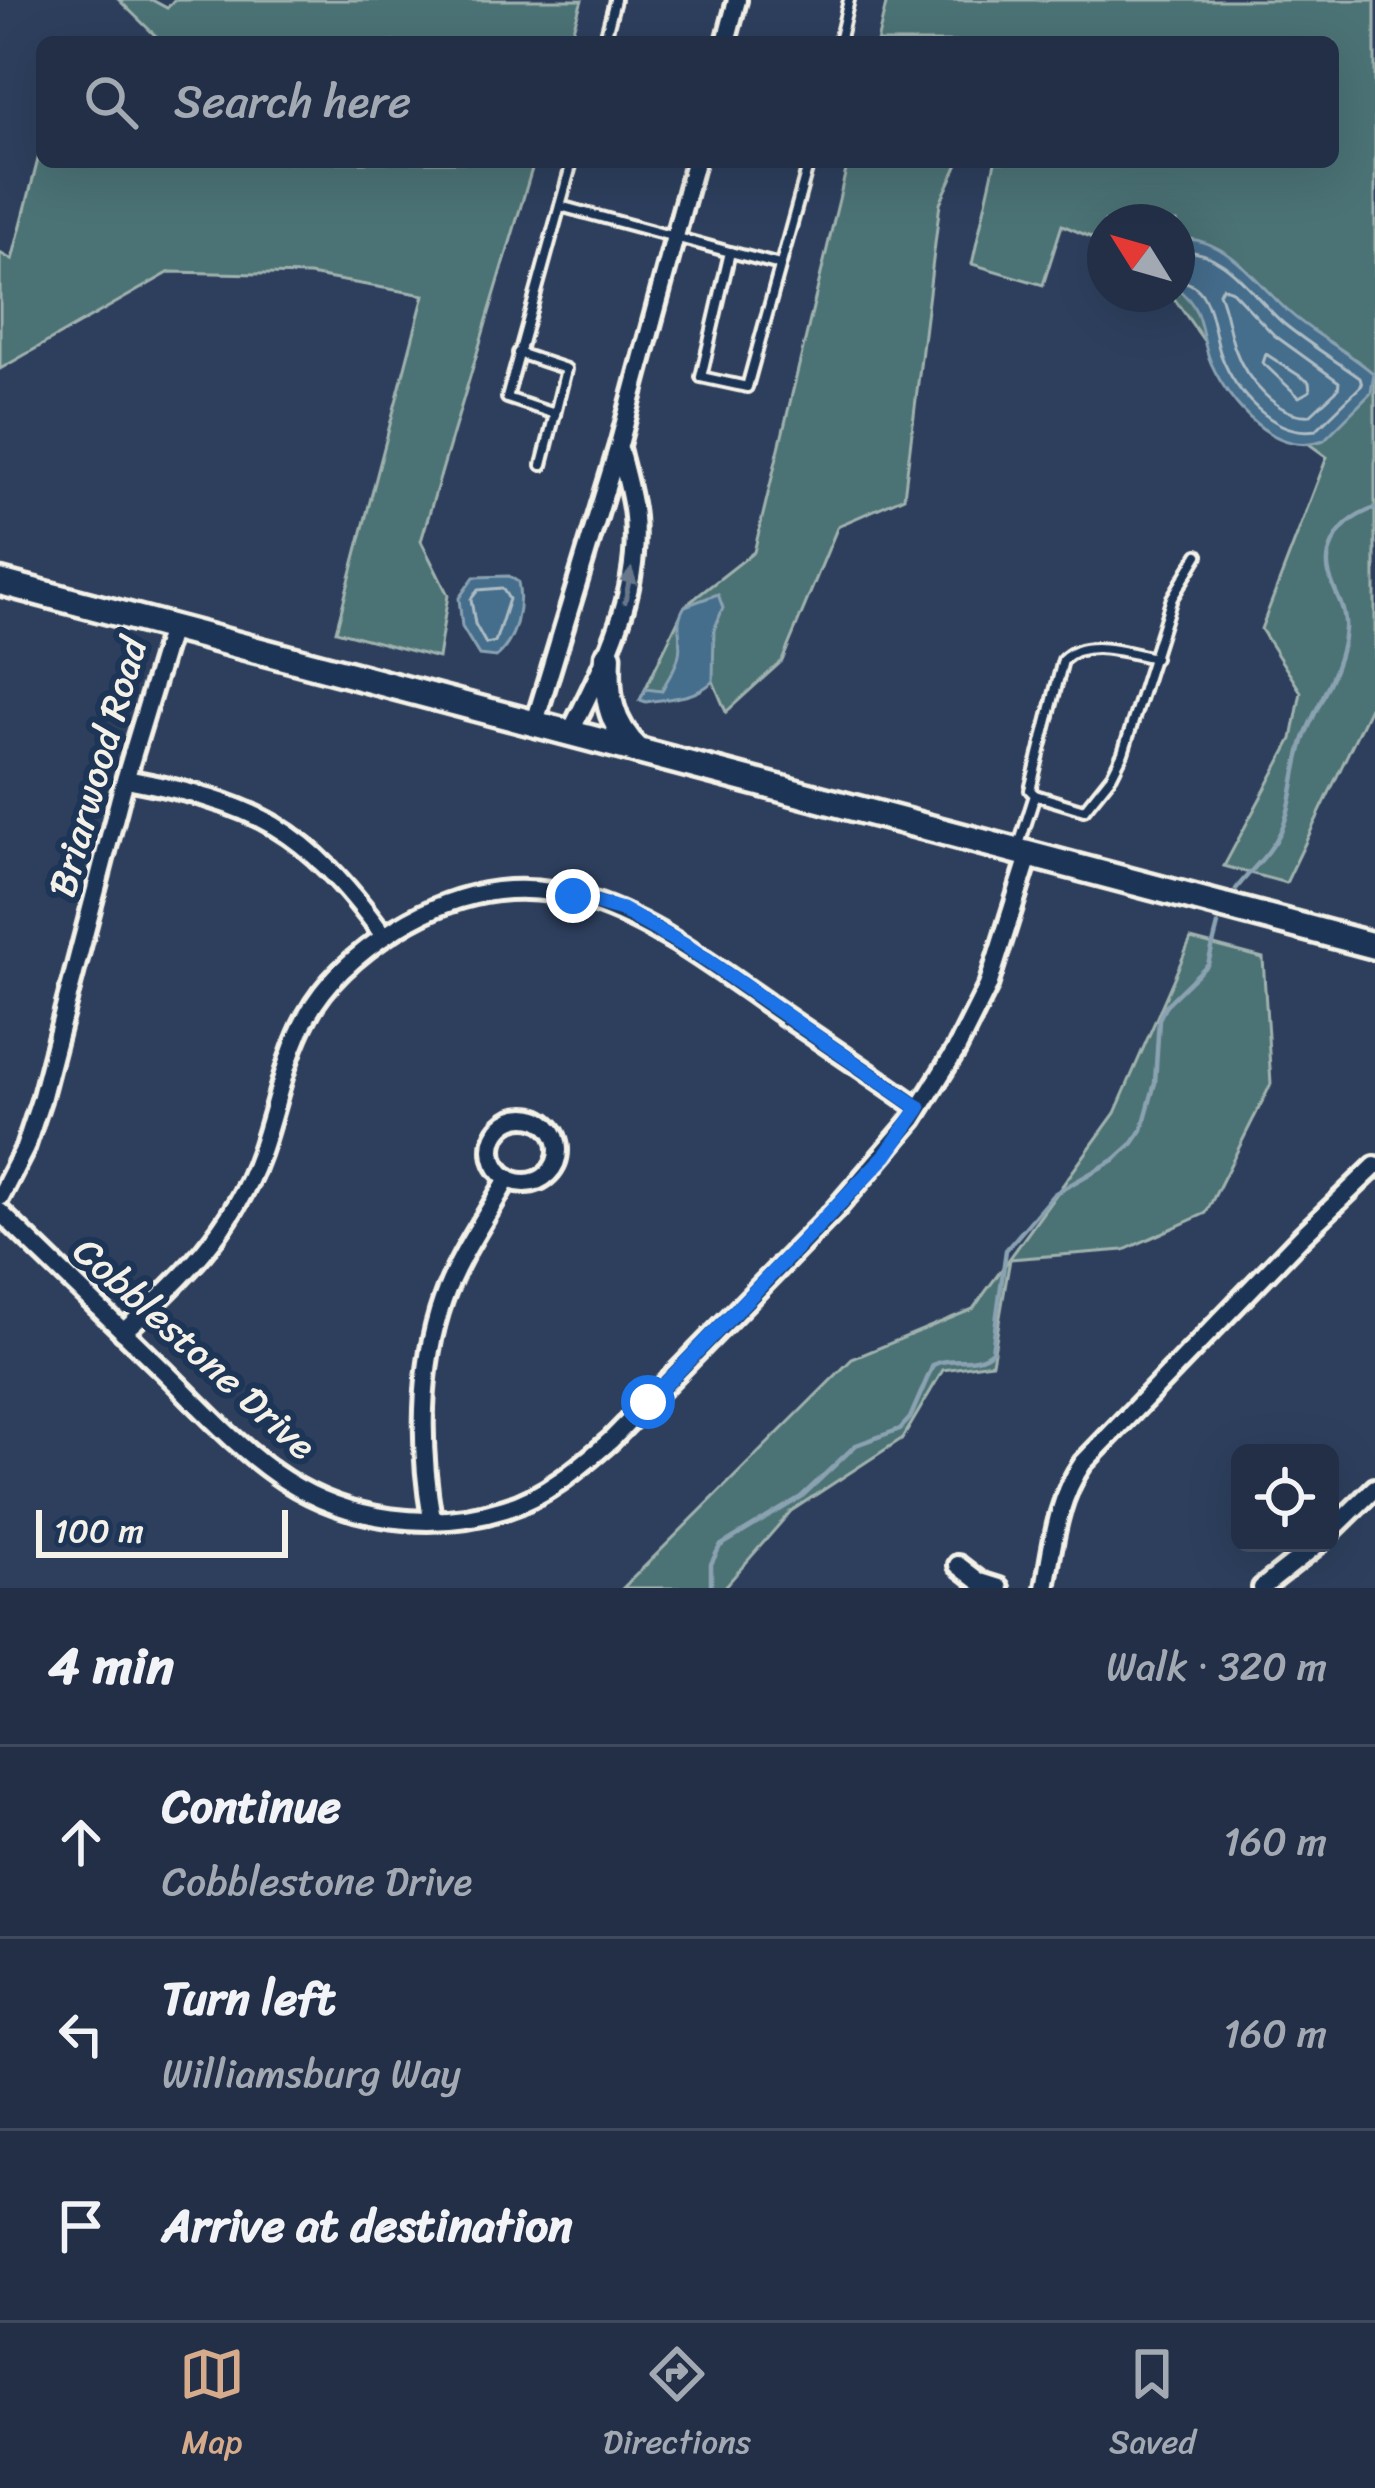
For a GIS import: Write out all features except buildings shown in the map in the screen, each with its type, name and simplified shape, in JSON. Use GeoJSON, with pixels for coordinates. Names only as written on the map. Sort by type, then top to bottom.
{"type":"FeatureCollection","features":[{"type":"Feature","properties":{"kind":"main road"},"geometry":{"type":"LineString","coordinates":[[0,582],[1375,946]]}},
{"type":"Feature","properties":{"kind":"main road"},"geometry":{"type":"LineString","coordinates":[[608,656],[606,689],[612,718],[640,753]]}},
{"type":"Feature","properties":{"kind":"street"},"geometry":{"type":"LineString","coordinates":[[728,36],[737,0]]}},
{"type":"Feature","properties":{"kind":"street"},"geometry":{"type":"LineString","coordinates":[[535,722],[619,445],[693,168]]}},
{"type":"Feature","properties":{"kind":"street"},"geometry":{"type":"LineString","coordinates":[[570,733],[608,656],[631,577],[634,518],[619,445]]}},
{"type":"Feature","properties":{"kind":"street","name":"Briarwood Road"},"geometry":{"type":"LineString","coordinates":[[0,1197],[25,1148],[41,1100],[171,628]]}},
{"type":"Feature","properties":{"kind":"street"},"geometry":{"type":"LineString","coordinates":[[126,779],[212,799],[289,832],[334,871],[384,936]]}},
{"type":"Feature","properties":{"kind":"street","name":"Cobblestone Drive"},"geometry":{"type":"LineString","coordinates":[[0,1212],[239,1443],[286,1481],[361,1514],[432,1520],[507,1509],[592,1457],[886,1155],[919,1108],[988,986],[1023,852]]}},
{"type":"Feature","properties":{"kind":"street"},"geometry":{"type":"LineString","coordinates":[[123,1332],[186,1273],[234,1211],[261,1152],[304,1020],[330,984],[384,936],[432,909],[500,892],[549,892],[598,902],[645,921],[919,1108]]}},
{"type":"Feature","properties":{"kind":"street"},"geometry":{"type":"LineString","coordinates":[[1045,1588],[1057,1520],[1070,1482],[1083,1463],[1375,1166]]}},
{"type":"Feature","properties":{"kind":"street"},"geometry":{"type":"LineString","coordinates":[[432,1520],[426,1482],[425,1388],[431,1342],[443,1299],[508,1178]]}},
{"type":"Feature","properties":{"kind":"street"},"geometry":{"type":"LineString","coordinates":[[1339,1523],[1375,1488]]}},
{"type":"Feature","properties":{"kind":"street"},"geometry":{"type":"LineString","coordinates":[[1262,1588],[1308,1552]]}},
{"type":"Feature","properties":{"kind":"street"},"geometry":{"type":"LineString","coordinates":[[958,1565],[980,1582],[999,1588]]}},
{"type":"Feature","properties":{"kind":"lane"},"geometry":{"type":"LineString","coordinates":[[606,36],[615,0]]}},
{"type":"Feature","properties":{"kind":"lane"},"geometry":{"type":"LineString","coordinates":[[840,36],[849,0]]}},
{"type":"Feature","properties":{"kind":"lane"},"geometry":{"type":"LineString","coordinates":[[555,414],[507,398],[570,168]]}},
{"type":"Feature","properties":{"kind":"lane"},"geometry":{"type":"LineString","coordinates":[[730,252],[700,377],[747,387],[807,168]]}},
{"type":"Feature","properties":{"kind":"lane"},"geometry":{"type":"LineString","coordinates":[[560,206],[780,265]]}},
{"type":"Feature","properties":{"kind":"lane"},"geometry":{"type":"LineString","coordinates":[[518,353],[566,369],[542,465]]}},
{"type":"Feature","properties":{"kind":"lane"},"geometry":{"type":"LineString","coordinates":[[1155,658],[1087,647],[1063,660],[1030,790],[1035,795],[1084,810],[1091,805],[1123,753],[1155,658],[1172,598],[1198,556]]}},
{"type":"Feature","properties":{"kind":"lane"},"geometry":{"type":"LineString","coordinates":[[1023,852],[1035,795]]}},
{"type":"Feature","properties":{"kind":"green space"},"geometry":{"type":"Polygon","coordinates":[[[119,0],[152,0],[167,8],[174,0],[582,0],[571,36],[156,36],[119,0]]]}},
{"type":"Feature","properties":{"kind":"green space"},"geometry":{"type":"Polygon","coordinates":[[[887,0],[1375,0],[1375,697],[1286,883],[1224,866],[1292,739],[1301,692],[1261,629],[1327,457],[1242,395],[1184,312],[1195,312],[1195,204],[1087,204],[1087,235],[1062,225],[1043,285],[972,264],[994,168],[1339,168],[1339,36],[878,36],[887,0]]]}},
{"type":"Feature","properties":{"kind":"green space"},"geometry":{"type":"Polygon","coordinates":[[[36,167],[532,168],[421,541],[448,595],[438,658],[336,631],[424,295],[309,275],[170,272],[0,369],[0,253],[12,260],[36,167]]]}},
{"type":"Feature","properties":{"kind":"green space"},"geometry":{"type":"Polygon","coordinates":[[[847,168],[956,168],[940,203],[904,497],[838,526],[782,661],[726,712],[713,681],[640,700],[685,606],[754,552],[847,168]]]}},
{"type":"Feature","properties":{"kind":"green space"},"geometry":{"type":"Polygon","coordinates":[[[1191,939],[1263,958],[1271,1084],[1206,1213],[1124,1250],[1010,1259],[992,1363],[943,1370],[903,1438],[791,1511],[724,1588],[623,1588],[852,1359],[973,1309],[1115,1113],[1191,939]]]}},
{"type":"Feature","properties":{"kind":"water"},"geometry":{"type":"Polygon","coordinates":[[[1195,240],[1231,256],[1300,321],[1374,374],[1371,393],[1324,440],[1288,441],[1271,434],[1242,410],[1219,379],[1197,313],[1195,240]]]}},
{"type":"Feature","properties":{"kind":"water"},"geometry":{"type":"Polygon","coordinates":[[[509,576],[518,582],[519,591],[513,633],[496,657],[479,655],[462,627],[459,598],[474,577],[509,576]]]}},
{"type":"Feature","properties":{"kind":"water"},"geometry":{"type":"Polygon","coordinates":[[[718,594],[723,608],[714,630],[713,681],[682,697],[640,700],[646,689],[662,691],[674,668],[685,606],[718,594]]]}},
{"type":"Feature","properties":{"kind":"waterway"},"geometry":{"type":"LineString","coordinates":[[1236,889],[1281,831],[1302,745],[1340,656],[1345,619],[1331,581],[1330,550],[1347,523],[1375,508]]}},
{"type":"Feature","properties":{"kind":"waterway"},"geometry":{"type":"LineString","coordinates":[[711,1588],[711,1564],[720,1546],[801,1497],[856,1445],[900,1429],[910,1418],[933,1365],[978,1359],[992,1351],[1006,1250],[1054,1194],[1114,1160],[1142,1130],[1155,1083],[1159,1019],[1166,1005],[1208,964],[1218,925]]}},
{"type":"Feature","properties":{"kind":"route"},"geometry":{"type":"LineString","coordinates":[[573,896],[645,921],[919,1108],[886,1155],[648,1402]]}}]}
